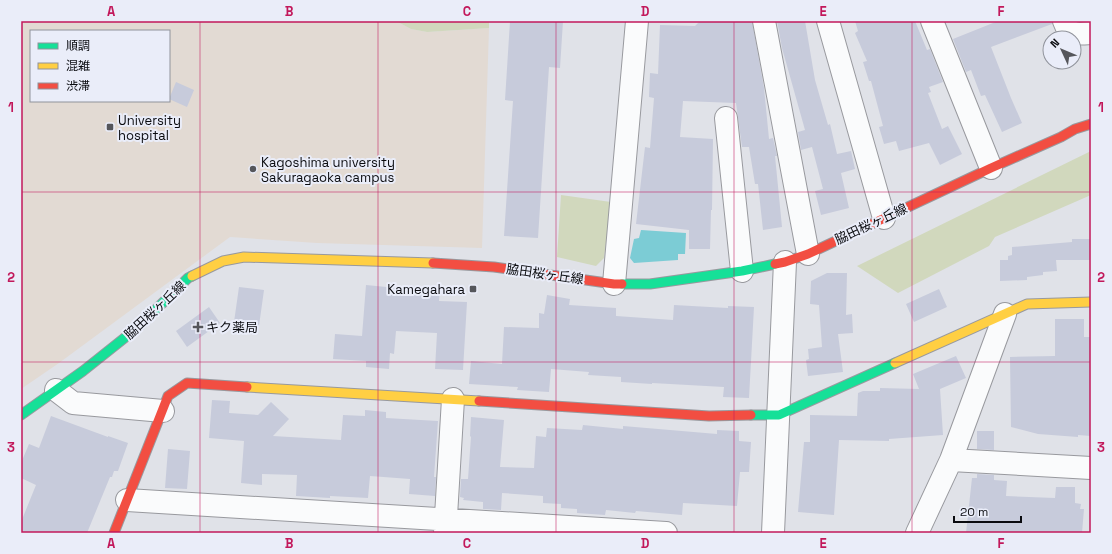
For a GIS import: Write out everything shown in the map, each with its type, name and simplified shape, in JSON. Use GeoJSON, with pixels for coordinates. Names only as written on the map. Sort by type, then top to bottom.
{"type":"FeatureCollection","features":[{"type":"Feature","properties":{"kind":"street"},"geometry":{"type":"LineString","coordinates":[[614,284],[637,21]]}},
{"type":"Feature","properties":{"kind":"street"},"geometry":{"type":"LineString","coordinates":[[764,21],[808,254]]}},
{"type":"Feature","properties":{"kind":"street"},"geometry":{"type":"LineString","coordinates":[[828,21],[884,218]]}},
{"type":"Feature","properties":{"kind":"street"},"geometry":{"type":"LineString","coordinates":[[932,21],[992,168]]}},
{"type":"Feature","properties":{"kind":"street"},"geometry":{"type":"LineString","coordinates":[[1064,21],[1066,28],[1073,34],[1091,33]]}},
{"type":"Feature","properties":{"kind":"street"},"geometry":{"type":"LineString","coordinates":[[726,118],[742,271]]}},
{"type":"Feature","properties":{"kind":"street","name":"脇田桜ヶ丘線"},"geometry":{"type":"LineString","coordinates":[[21,415],[138,328],[188,278],[223,261],[244,257],[258,257],[442,263],[494,267],[614,284],[650,284],[742,271],[785,262],[808,254],[1075,129],[1091,124]]}},
{"type":"Feature","properties":{"kind":"street"},"geometry":{"type":"LineString","coordinates":[[773,533],[785,262]]}},
{"type":"Feature","properties":{"kind":"street"},"geometry":{"type":"LineString","coordinates":[[114,533],[168,396],[187,383],[710,416],[779,415],[1027,304],[1091,302]]}},
{"type":"Feature","properties":{"kind":"street"},"geometry":{"type":"LineString","coordinates":[[917,533],[951,460],[1005,314]]}},
{"type":"Feature","properties":{"kind":"street"},"geometry":{"type":"LineString","coordinates":[[56,390],[73,403],[163,411]]}},
{"type":"Feature","properties":{"kind":"street"},"geometry":{"type":"LineString","coordinates":[[445,526],[453,399]]}},
{"type":"Feature","properties":{"kind":"street"},"geometry":{"type":"LineString","coordinates":[[951,460],[1091,468]]}},
{"type":"Feature","properties":{"kind":"street"},"geometry":{"type":"LineString","coordinates":[[127,500],[445,526],[666,533]]}},
{"type":"Feature","properties":{"kind":"shaded area","name":"Kagoshima university Sakuragaoka campus"},"geometry":{"type":"Polygon","coordinates":[[[21,21],[396,21],[411,29],[427,32],[489,28],[482,248],[317,243],[230,237],[59,363],[21,389],[21,21]]]}},
{"type":"Feature","properties":{"kind":"green space"},"geometry":{"type":"Polygon","coordinates":[[[396,21],[489,21],[489,28],[427,32],[411,29],[396,21]]]}},
{"type":"Feature","properties":{"kind":"green space"},"geometry":{"type":"Polygon","coordinates":[[[1091,151],[1091,195],[995,237],[989,246],[898,293],[857,266],[1091,151]]]}},
{"type":"Feature","properties":{"kind":"green space"},"geometry":{"type":"Polygon","coordinates":[[[561,195],[611,202],[604,258],[596,266],[557,257],[561,195]]]}},
{"type":"Feature","properties":{"kind":"water"},"geometry":{"type":"Polygon","coordinates":[[[641,230],[686,233],[685,254],[678,254],[678,260],[634,263],[630,258],[634,239],[639,238],[641,230]]]}},
{"type":"Feature","properties":{"kind":"building"},"geometry":{"type":"Polygon","coordinates":[[[510,21],[563,21],[560,68],[549,67],[538,238],[504,236],[513,101],[505,100],[510,21]]]}},
{"type":"Feature","properties":{"kind":"building"},"geometry":{"type":"Polygon","coordinates":[[[700,21],[752,21],[764,88],[769,139],[773,138],[777,156],[775,156],[782,227],[763,230],[758,184],[755,184],[749,147],[742,147],[736,103],[683,101],[680,137],[713,139],[710,249],[689,249],[689,230],[636,224],[645,147],[650,148],[654,98],[649,97],[650,73],[658,74],[660,25],[695,26],[700,21]]]}},
{"type":"Feature","properties":{"kind":"building"},"geometry":{"type":"Polygon","coordinates":[[[777,21],[805,21],[815,80],[828,125],[830,124],[837,154],[851,151],[855,169],[841,173],[849,208],[821,215],[815,191],[823,189],[812,147],[801,150],[798,132],[805,130],[782,48],[777,21]]]}},
{"type":"Feature","properties":{"kind":"building"},"geometry":{"type":"Polygon","coordinates":[[[855,21],[915,21],[927,50],[930,49],[943,82],[929,87],[931,92],[928,93],[942,129],[948,126],[962,154],[940,165],[929,143],[899,151],[896,141],[884,144],[879,127],[883,126],[871,81],[869,81],[863,62],[867,61],[855,33],[858,31],[855,21]]]}},
{"type":"Feature","properties":{"kind":"building"},"geometry":{"type":"Polygon","coordinates":[[[998,21],[1052,21],[1052,24],[991,47],[1022,123],[1002,132],[985,95],[981,96],[971,70],[966,72],[953,39],[998,21]]]}},
{"type":"Feature","properties":{"kind":"building"},"geometry":{"type":"Polygon","coordinates":[[[176,82],[194,90],[187,107],[170,99],[176,82]]]}},
{"type":"Feature","properties":{"kind":"building"},"geometry":{"type":"Polygon","coordinates":[[[1072,239],[1091,239],[1091,260],[1056,260],[1057,271],[1043,272],[1043,275],[1027,277],[1027,280],[1000,281],[1000,260],[1008,260],[1008,256],[1012,255],[1012,247],[1072,242],[1072,239]]]}},
{"type":"Feature","properties":{"kind":"building"},"geometry":{"type":"Polygon","coordinates":[[[827,273],[847,273],[846,315],[852,314],[853,333],[838,334],[843,372],[808,376],[806,360],[809,359],[808,349],[822,347],[819,305],[810,304],[811,281],[827,273]]]}},
{"type":"Feature","properties":{"kind":"building"},"geometry":{"type":"Polygon","coordinates":[[[366,285],[407,289],[407,286],[440,288],[439,301],[467,302],[463,370],[435,369],[437,333],[396,331],[394,354],[390,353],[389,369],[366,367],[366,361],[333,359],[335,334],[362,336],[366,285]]]}},
{"type":"Feature","properties":{"kind":"building"},"geometry":{"type":"Polygon","coordinates":[[[239,287],[264,290],[258,333],[233,329],[239,287]]]}},
{"type":"Feature","properties":{"kind":"building"},"geometry":{"type":"Polygon","coordinates":[[[939,289],[947,307],[914,322],[906,304],[939,289]]]}},
{"type":"Feature","properties":{"kind":"building"},"geometry":{"type":"Polygon","coordinates":[[[547,295],[570,299],[569,305],[616,308],[616,316],[673,320],[674,305],[728,308],[728,306],[754,307],[749,398],[723,397],[724,387],[621,382],[621,377],[588,375],[589,372],[551,369],[549,392],[517,390],[518,387],[469,384],[471,361],[502,364],[504,327],[539,328],[539,313],[544,314],[547,295]]]}},
{"type":"Feature","properties":{"kind":"building","name":"キク薬局"},"geometry":{"type":"Polygon","coordinates":[[[209,307],[220,323],[187,347],[176,331],[209,307]]]}},
{"type":"Feature","properties":{"kind":"building"},"geometry":{"type":"Polygon","coordinates":[[[1055,319],[1084,319],[1084,337],[1091,337],[1091,436],[1078,435],[1078,437],[1038,434],[1011,427],[1010,357],[1055,356],[1055,319]]]}},
{"type":"Feature","properties":{"kind":"building"},"geometry":{"type":"Polygon","coordinates":[[[956,356],[966,378],[940,389],[943,435],[889,439],[889,441],[839,440],[834,515],[798,512],[804,442],[810,442],[810,415],[857,416],[858,393],[863,391],[880,391],[880,388],[919,389],[913,374],[956,356]]]}},
{"type":"Feature","properties":{"kind":"building"},"geometry":{"type":"Polygon","coordinates":[[[212,400],[230,401],[229,413],[258,415],[271,402],[289,419],[273,436],[341,440],[343,415],[365,416],[365,410],[386,412],[386,418],[438,421],[434,477],[436,477],[435,496],[409,494],[410,479],[370,476],[368,498],[296,496],[297,475],[262,474],[262,485],[241,483],[244,441],[209,438],[212,400]]]}},
{"type":"Feature","properties":{"kind":"building"},"geometry":{"type":"Polygon","coordinates":[[[51,416],[128,443],[118,471],[114,471],[112,477],[110,477],[87,533],[21,533],[21,522],[36,485],[21,478],[21,463],[29,444],[39,448],[51,416]]]}},
{"type":"Feature","properties":{"kind":"building"},"geometry":{"type":"Polygon","coordinates":[[[471,417],[504,420],[500,467],[534,468],[536,436],[546,437],[547,428],[582,430],[583,425],[623,429],[623,426],[717,434],[717,430],[739,431],[739,441],[751,442],[749,472],[740,472],[737,506],[683,503],[682,515],[606,510],[605,515],[577,513],[577,509],[561,508],[561,504],[543,503],[543,496],[502,493],[501,510],[483,509],[483,502],[463,500],[464,498],[460,497],[461,479],[468,479],[471,417]]]}},
{"type":"Feature","properties":{"kind":"building"},"geometry":{"type":"Polygon","coordinates":[[[977,431],[994,431],[994,450],[977,449],[977,431]]]}},
{"type":"Feature","properties":{"kind":"building"},"geometry":{"type":"Polygon","coordinates":[[[168,449],[190,451],[187,489],[165,488],[168,449]]]}},
{"type":"Feature","properties":{"kind":"building"},"geometry":{"type":"Polygon","coordinates":[[[977,474],[994,475],[994,480],[1007,481],[1006,496],[1055,498],[1056,487],[1075,487],[1075,503],[1081,504],[1080,509],[1084,509],[1082,533],[966,533],[972,478],[977,478],[977,474]]]}},
{"type":"Feature","properties":{"kind":"traffic: fast"},"geometry":{"type":"LineString","coordinates":[[622,284],[650,284],[742,271],[775,264]]}},
{"type":"Feature","properties":{"kind":"traffic: fast"},"geometry":{"type":"LineString","coordinates":[[21,415],[83,371],[137,328],[188,278],[192,276]]}},
{"type":"Feature","properties":{"kind":"traffic: fast"},"geometry":{"type":"LineString","coordinates":[[751,415],[779,415],[895,363]]}},
{"type":"Feature","properties":{"kind":"traffic: slow"},"geometry":{"type":"LineString","coordinates":[[192,276],[223,261],[244,257],[433,263]]}},
{"type":"Feature","properties":{"kind":"traffic: slow"},"geometry":{"type":"LineString","coordinates":[[895,363],[1027,304],[1091,302]]}},
{"type":"Feature","properties":{"kind":"traffic: slow"},"geometry":{"type":"LineString","coordinates":[[247,387],[479,401]]}},
{"type":"Feature","properties":{"kind":"traffic: jam"},"geometry":{"type":"LineString","coordinates":[[775,264],[808,254],[991,168],[1061,137],[1075,129],[1091,124]]}},
{"type":"Feature","properties":{"kind":"traffic: jam"},"geometry":{"type":"LineString","coordinates":[[433,263],[494,267],[622,284]]}},
{"type":"Feature","properties":{"kind":"traffic: jam"},"geometry":{"type":"LineString","coordinates":[[114,533],[168,396],[187,383],[247,387]]}},
{"type":"Feature","properties":{"kind":"traffic: jam"},"geometry":{"type":"LineString","coordinates":[[479,401],[709,416],[751,415]]}},
{"type":"Feature","properties":{"kind":"place","name":"University hospital"},"geometry":{"type":"Point","coordinates":[110,127]}},
{"type":"Feature","properties":{"kind":"place","name":"Kagoshima university Sakuragaoka campus"},"geometry":{"type":"Point","coordinates":[253,169]}},
{"type":"Feature","properties":{"kind":"place","name":"Kamegahara"},"geometry":{"type":"Point","coordinates":[473,289]}},
{"type":"Feature","properties":{"kind":"place","name":"キク薬局"},"geometry":{"type":"Point","coordinates":[198,327]}}]}
